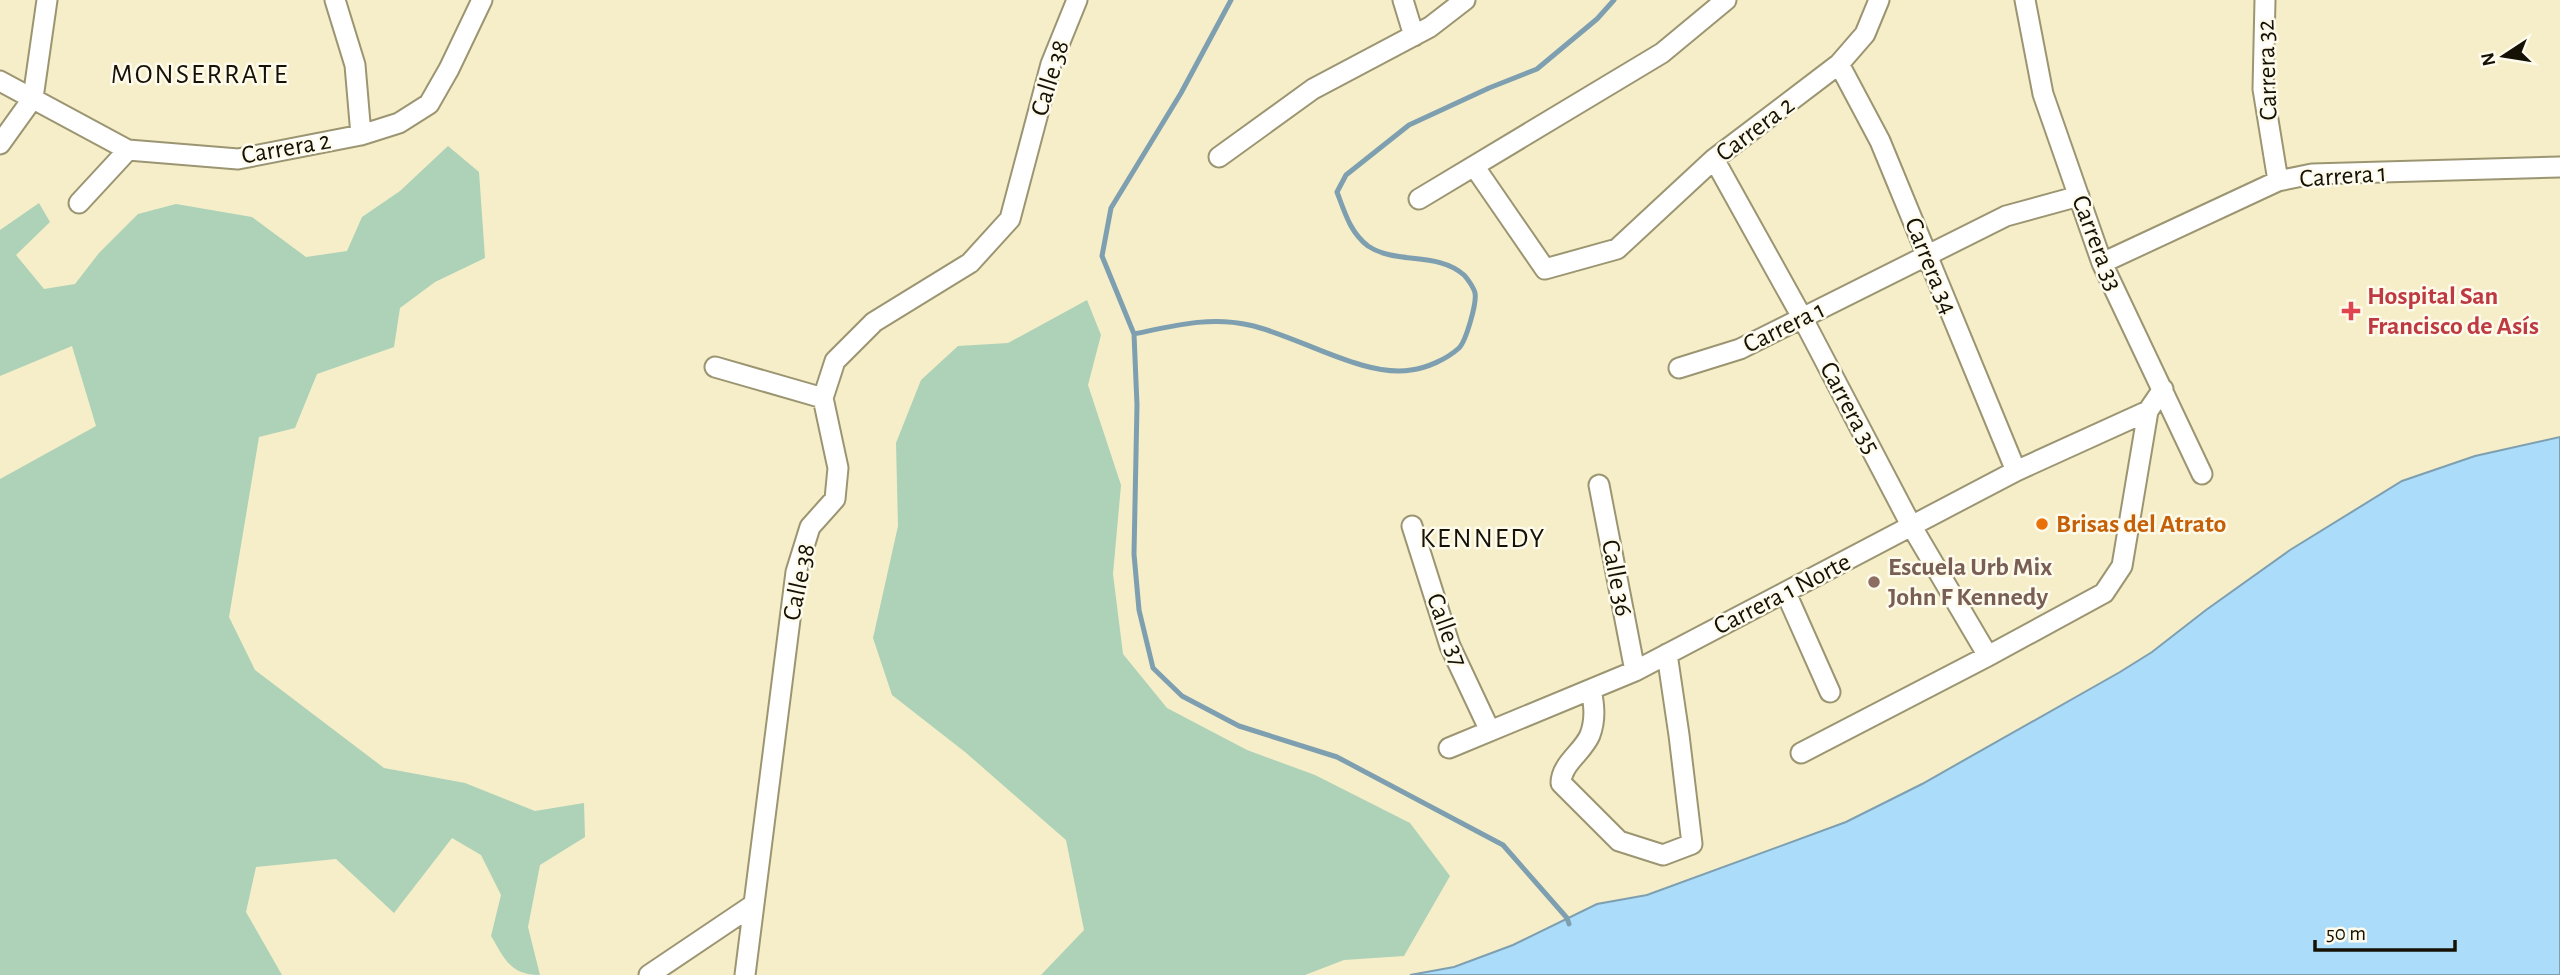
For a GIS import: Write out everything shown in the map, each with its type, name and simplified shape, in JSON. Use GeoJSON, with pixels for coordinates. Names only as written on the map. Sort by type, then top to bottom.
{"type":"FeatureCollection","features":[{"type":"Feature","properties":{"kind":"street"},"geometry":{"type":"LineString","coordinates":[[0,144],[33,98],[47,0]]}},
{"type":"Feature","properties":{"kind":"street"},"geometry":{"type":"LineString","coordinates":[[335,0],[355,65],[361,135]]}},
{"type":"Feature","properties":{"kind":"street","name":"Carrera 2"},"geometry":{"type":"LineString","coordinates":[[0,81],[128,150],[238,159],[361,135],[399,123],[429,104],[482,0]]}},
{"type":"Feature","properties":{"kind":"street","name":"Calle 38"},"geometry":{"type":"LineString","coordinates":[[745,975],[796,572],[810,527],[835,499],[838,468],[823,398],[835,361],[874,322],[970,263],[1010,219],[1051,64],[1077,0]]}},
{"type":"Feature","properties":{"kind":"street"},"geometry":{"type":"LineString","coordinates":[[1403,0],[1414,36]]}},
{"type":"Feature","properties":{"kind":"street"},"geometry":{"type":"LineString","coordinates":[[1219,157],[1313,89],[1430,27],[1465,0]]}},
{"type":"Feature","properties":{"kind":"street"},"geometry":{"type":"LineString","coordinates":[[1419,199],[1662,53],[1727,0]]}},
{"type":"Feature","properties":{"kind":"street","name":"Carrera 2"},"geometry":{"type":"LineString","coordinates":[[1474,166],[1545,269],[1617,249],[1714,159],[1839,64],[1865,34],[1879,0]]}},
{"type":"Feature","properties":{"kind":"street","name":"Carrera 33"},"geometry":{"type":"LineString","coordinates":[[2025,0],[2043,94],[2102,262],[2202,474]]}},
{"type":"Feature","properties":{"kind":"street","name":"Carrera 32"},"geometry":{"type":"LineString","coordinates":[[2265,0],[2263,89],[2278,181]]}},
{"type":"Feature","properties":{"kind":"street","name":"Carrera 34"},"geometry":{"type":"LineString","coordinates":[[1839,64],[1880,141],[2016,471]]}},
{"type":"Feature","properties":{"kind":"street"},"geometry":{"type":"LineString","coordinates":[[79,203],[128,150]]}},
{"type":"Feature","properties":{"kind":"street","name":"Carrera 35"},"geometry":{"type":"LineString","coordinates":[[1714,159],[1803,319],[1912,527],[1988,656]]}},
{"type":"Feature","properties":{"kind":"street","name":"Carrera 1"},"geometry":{"type":"LineString","coordinates":[[2102,262],[2278,181],[2312,174],[2560,167]]}},
{"type":"Feature","properties":{"kind":"street","name":"Carrera 1"},"geometry":{"type":"LineString","coordinates":[[1679,368],[1740,349],[2006,216],[2079,196]]}},
{"type":"Feature","properties":{"kind":"street"},"geometry":{"type":"LineString","coordinates":[[715,367],[823,398]]}},
{"type":"Feature","properties":{"kind":"street"},"geometry":{"type":"LineString","coordinates":[[1801,753],[2104,593],[2122,566],[2148,411],[2163,389]]}},
{"type":"Feature","properties":{"kind":"street","name":"Carrera 1 Norte"},"geometry":{"type":"LineString","coordinates":[[1449,748],[1635,671],[2016,471],[2148,411]]}},
{"type":"Feature","properties":{"kind":"street","name":"Calle 36"},"geometry":{"type":"LineString","coordinates":[[1599,485],[1635,671]]}},
{"type":"Feature","properties":{"kind":"street","name":"Calle 37"},"geometry":{"type":"LineString","coordinates":[[1412,526],[1450,646],[1490,731]]}},
{"type":"Feature","properties":{"kind":"street"},"geometry":{"type":"LineString","coordinates":[[1786,593],[1829,692]]}},
{"type":"Feature","properties":{"kind":"street"},"geometry":{"type":"LineString","coordinates":[[1591,689],[1595,711],[1590,736],[1561,775],[1561,783],[1619,841],[1663,855],[1692,844],[1667,654]]}},
{"type":"Feature","properties":{"kind":"street"},"geometry":{"type":"LineString","coordinates":[[649,975],[753,905]]}},
{"type":"Feature","properties":{"kind":"green space"},"geometry":{"type":"Polygon","coordinates":[[[448,146],[479,172],[485,258],[435,282],[400,308],[394,347],[317,374],[295,428],[259,437],[229,617],[255,670],[384,768],[465,783],[535,811],[584,803],[585,837],[540,865],[528,927],[540,975],[515,969],[500,952],[491,936],[501,895],[481,855],[452,838],[394,913],[336,859],[256,867],[246,912],[282,975],[0,975],[0,479],[96,426],[72,346],[0,376],[0,230],[39,203],[50,222],[16,255],[44,289],[75,284],[99,253],[138,214],[176,204],[252,217],[306,257],[347,251],[362,217],[400,191],[448,146]]]}},
{"type":"Feature","properties":{"kind":"green space"},"geometry":{"type":"Polygon","coordinates":[[[1087,300],[1101,335],[1088,385],[1121,485],[1113,574],[1123,654],[1167,708],[1247,750],[1315,775],[1410,823],[1450,876],[1404,956],[1344,960],[1305,975],[1041,975],[1084,930],[1066,840],[965,752],[892,695],[873,638],[898,526],[896,443],[921,380],[958,346],[1008,343],[1087,300]]]}},
{"type":"Feature","properties":{"kind":"water"},"geometry":{"type":"Polygon","coordinates":[[[2560,437],[2560,975],[1410,975],[1454,967],[1513,945],[1597,904],[1647,895],[1846,822],[1922,784],[2120,672],[2152,652],[2290,550],[2402,481],[2475,456],[2560,437]]]}},
{"type":"Feature","properties":{"kind":"waterway"},"geometry":{"type":"LineString","coordinates":[[1231,0],[1181,93],[1111,208],[1102,256],[1134,334],[1137,405],[1134,554],[1139,610],[1153,668],[1182,696],[1239,726],[1337,757],[1503,845],[1567,918],[1569,924]]}},
{"type":"Feature","properties":{"kind":"waterway"},"geometry":{"type":"LineString","coordinates":[[1134,334],[1191,323],[1234,322],[1268,330],[1351,362],[1392,371],[1424,367],[1454,352],[1465,338],[1474,305],[1475,293],[1467,278],[1442,263],[1391,255],[1368,246],[1352,228],[1337,192],[1346,175],[1409,125],[1537,69],[1597,19],[1614,0]]}},
{"type":"Feature","properties":{"kind":"place","name":"Hospital San Francisco de Asís"},"geometry":{"type":"Point","coordinates":[2351,311]}},
{"type":"Feature","properties":{"kind":"place","name":"Brisas del Atrato"},"geometry":{"type":"Point","coordinates":[2042,524]}},
{"type":"Feature","properties":{"kind":"place","name":"Escuela Urb Mix John F Kennedy"},"geometry":{"type":"Point","coordinates":[1874,582]}},
{"type":"Feature","properties":{"kind":"district","name":"MONSERRATE"},"geometry":{"type":"Point","coordinates":[200,75]}},
{"type":"Feature","properties":{"kind":"district","name":"KENNEDY"},"geometry":{"type":"Point","coordinates":[1483,539]}}]}
